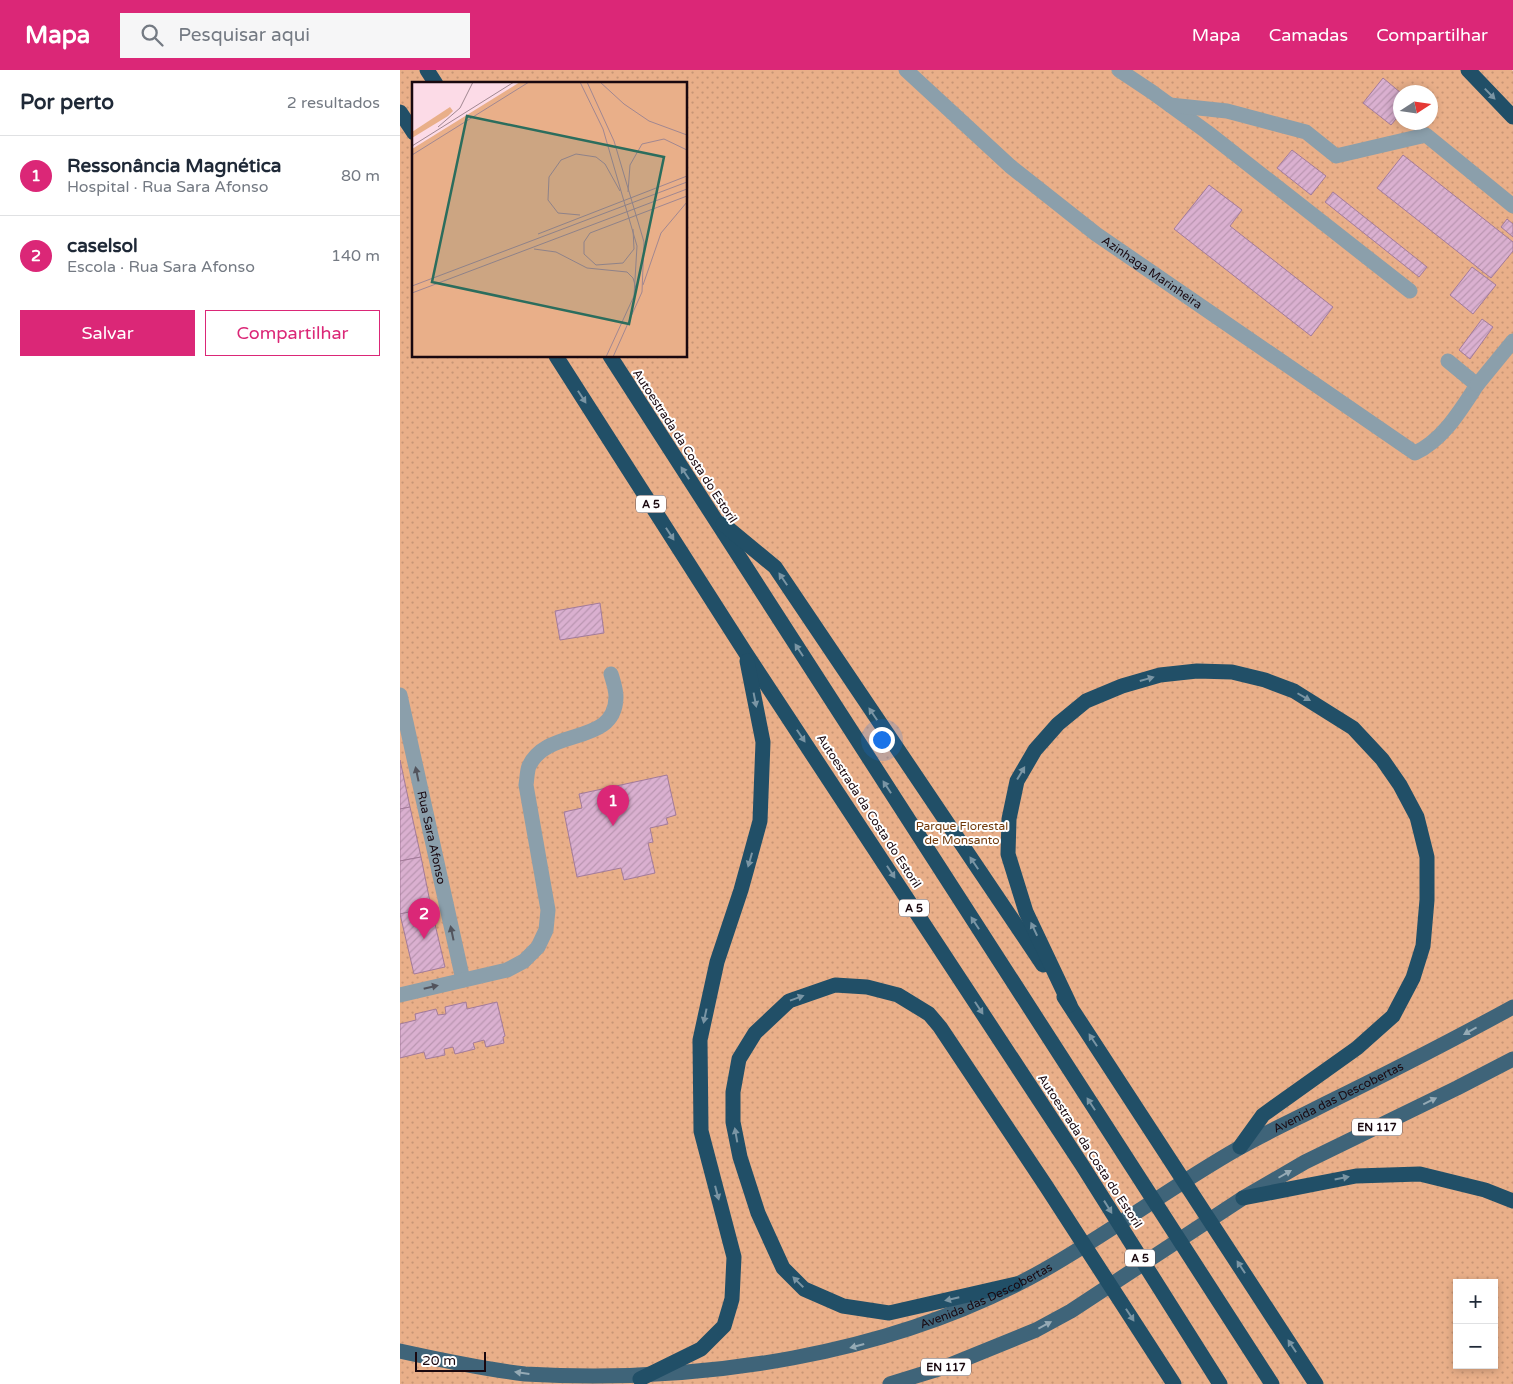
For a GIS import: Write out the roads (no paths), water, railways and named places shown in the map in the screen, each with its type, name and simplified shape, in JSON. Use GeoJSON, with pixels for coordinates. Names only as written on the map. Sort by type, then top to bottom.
{"type":"FeatureCollection","features":[{"type":"Feature","properties":{"kind":"highway"},"geometry":{"type":"LineString","coordinates":[[427,70],[435,82]]}},
{"type":"Feature","properties":{"kind":"highway"},"geometry":{"type":"LineString","coordinates":[[1468,70],[1513,117]]}},
{"type":"Feature","properties":{"kind":"highway"},"geometry":{"type":"LineString","coordinates":[[400,112],[412,130]]}},
{"type":"Feature","properties":{"kind":"highway","name":"Autoestrada da Costa do Estoril"},"geometry":{"type":"LineString","coordinates":[[557,358],[745,652],[1082,1165],[1220,1384]]}},
{"type":"Feature","properties":{"kind":"highway","name":"Autoestrada da Costa do Estoril"},"geometry":{"type":"LineString","coordinates":[[611,358],[1272,1384]]}},
{"type":"Feature","properties":{"kind":"highway"},"geometry":{"type":"LineString","coordinates":[[711,514],[775,567],[1070,1005],[1316,1384]]}},
{"type":"Feature","properties":{"kind":"highway"},"geometry":{"type":"LineString","coordinates":[[640,1379],[701,1349],[724,1326],[732,1299],[734,1257],[701,1131],[700,1040],[716,962],[741,890],[760,822],[763,742],[745,652]]}},
{"type":"Feature","properties":{"kind":"highway"},"geometry":{"type":"LineString","coordinates":[[1070,1005],[1026,912],[1008,854],[1009,819],[1017,781],[1035,750],[1058,724],[1086,701],[1122,686],[1160,675],[1197,671],[1232,672],[1294,691],[1353,728],[1382,759],[1400,785],[1417,817],[1427,857],[1428,900],[1423,946],[1413,978],[1393,1016],[1357,1048],[1263,1115],[1240,1147]]}},
{"type":"Feature","properties":{"kind":"highway"},"geometry":{"type":"LineString","coordinates":[[1016,1284],[889,1313],[843,1306],[804,1289],[783,1268],[758,1213],[740,1157],[733,1122],[733,1092],[739,1059],[755,1033],[790,1001],[834,985],[867,987],[898,995],[929,1014],[940,1027],[1046,1186],[1174,1384]]}},
{"type":"Feature","properties":{"kind":"highway"},"geometry":{"type":"LineString","coordinates":[[1243,1198],[1356,1176],[1420,1174],[1485,1190],[1513,1201]]}},
{"type":"Feature","properties":{"kind":"main road","name":"Avenida das Descobertas"},"geometry":{"type":"LineString","coordinates":[[400,1351],[470,1366],[527,1374],[640,1379],[710,1374],[785,1364],[910,1331],[951,1315],[1043,1270],[1094,1240],[1240,1147],[1456,1038],[1513,1007]]}},
{"type":"Feature","properties":{"kind":"main road","name":"EN 117"},"geometry":{"type":"LineString","coordinates":[[890,1384],[945,1367],[1036,1330],[1070,1311],[1243,1198],[1305,1162],[1513,1059]]}},
{"type":"Feature","properties":{"kind":"street","name":"Azinhaga Marinheira"},"geometry":{"type":"LineString","coordinates":[[906,70],[1010,166],[1096,234],[1415,453],[1428,447],[1446,429],[1477,385]]}},
{"type":"Feature","properties":{"kind":"street"},"geometry":{"type":"LineString","coordinates":[[1119,70],[1207,132],[1410,291]]}},
{"type":"Feature","properties":{"kind":"street"},"geometry":{"type":"LineString","coordinates":[[1170,105],[1227,111],[1306,132],[1336,156],[1426,135],[1513,206]]}},
{"type":"Feature","properties":{"kind":"street"},"geometry":{"type":"LineString","coordinates":[[1448,361],[1477,385],[1513,342]]}},
{"type":"Feature","properties":{"kind":"street"},"geometry":{"type":"LineString","coordinates":[[400,995],[507,970],[524,961],[538,948],[546,930],[548,910],[526,785],[529,766],[542,750],[558,741],[597,730],[612,716],[616,696],[611,674]]}},
{"type":"Feature","properties":{"kind":"street","name":"Rua Sara Afonso"},"geometry":{"type":"LineString","coordinates":[[400,695],[463,980]]}},
{"type":"Feature","properties":{"kind":"place","name":"Ressonância Magnética"},"geometry":{"type":"Point","coordinates":[613,826]}},
{"type":"Feature","properties":{"kind":"place","name":"caselsol"},"geometry":{"type":"Point","coordinates":[424,939]}},
{"type":"Feature","properties":{"kind":"park label","name":"Parque Florestal de Monsanto"},"geometry":{"type":"Point","coordinates":[962,833]}}]}
